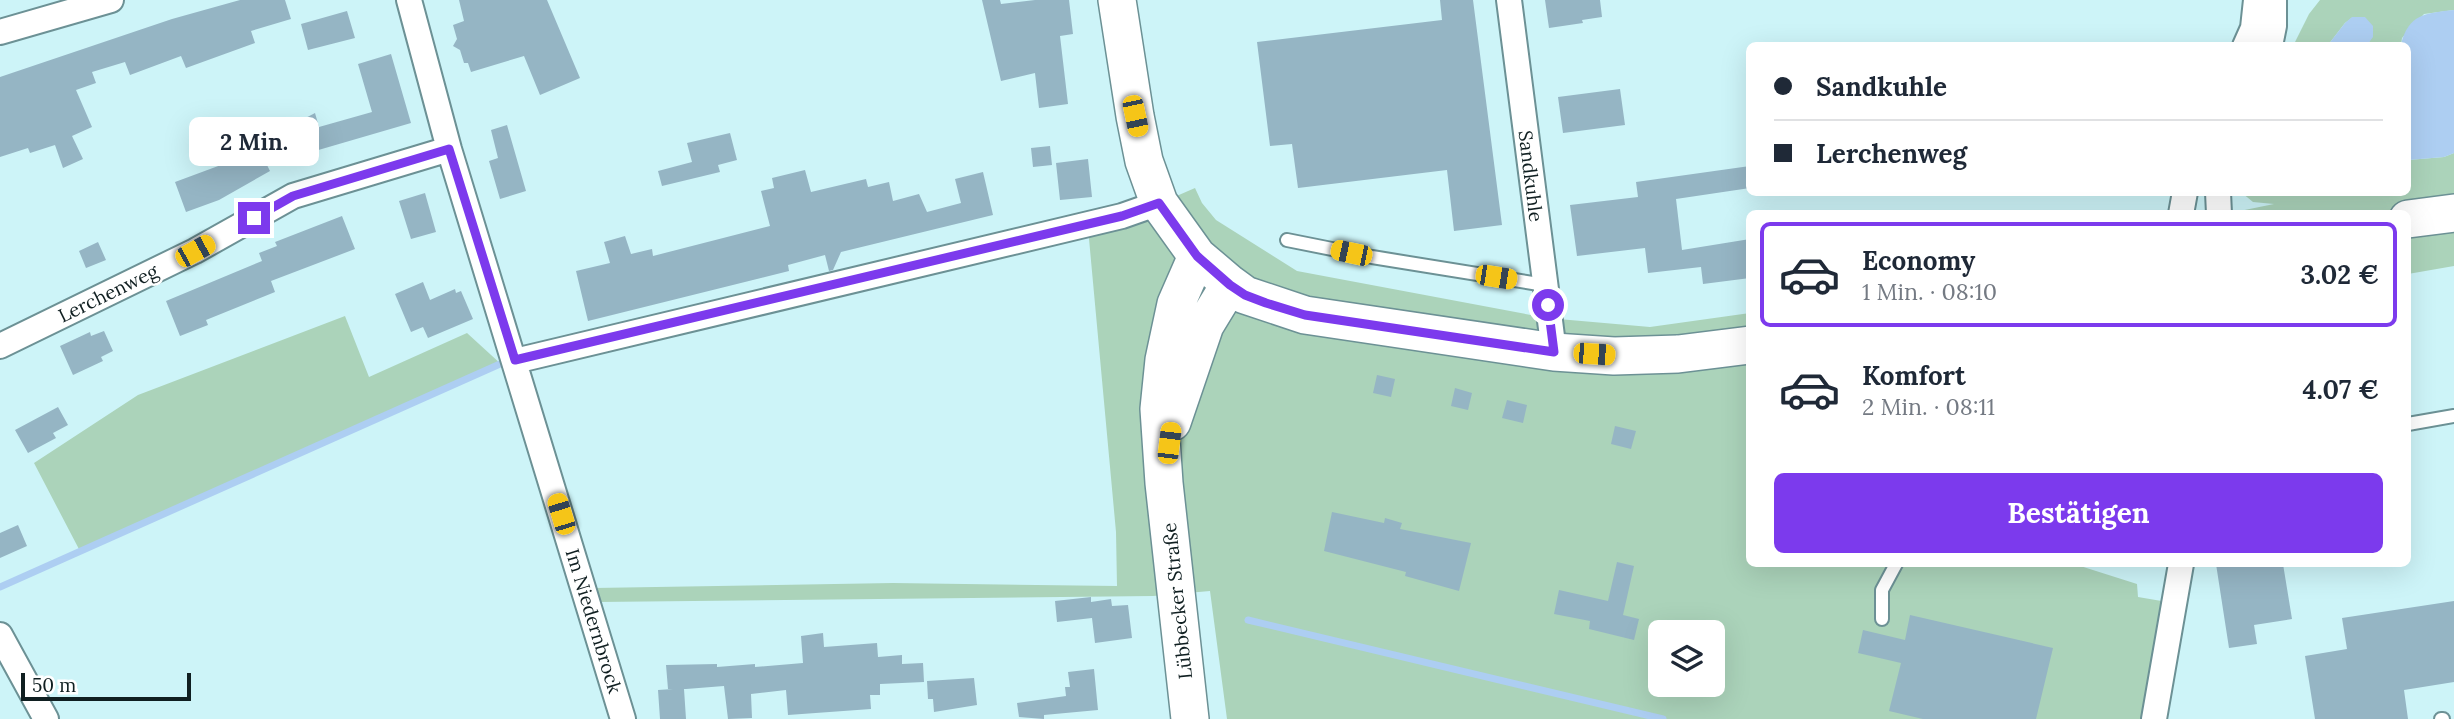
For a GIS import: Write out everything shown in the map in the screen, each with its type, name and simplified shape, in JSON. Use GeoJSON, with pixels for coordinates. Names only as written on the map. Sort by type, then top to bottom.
{"type":"FeatureCollection","features":[{"type":"Feature","properties":{"kind":"main road"},"geometry":{"type":"LineString","coordinates":[[1117,0],[1144,161],[1159,203],[1197,256],[1245,295],[1305,315],[1554,352],[1614,356],[1678,354],[1746,346]]}},
{"type":"Feature","properties":{"kind":"main road"},"geometry":{"type":"LineString","coordinates":[[2411,219],[2454,213]]}},
{"type":"Feature","properties":{"kind":"main road","name":"Lübbecker Straße"},"geometry":{"type":"LineString","coordinates":[[1190,719],[1164,482],[1159,409],[1164,360],[1176,304],[1197,256]]}},
{"type":"Feature","properties":{"kind":"main road","name":"Lübbecker Straße"},"geometry":{"type":"LineString","coordinates":[[1164,482],[1171,424],[1205,325],[1230,285]]}},
{"type":"Feature","properties":{"kind":"street"},"geometry":{"type":"LineString","coordinates":[[0,32],[111,0]]}},
{"type":"Feature","properties":{"kind":"street","name":"Im Niedernbrock"},"geometry":{"type":"LineString","coordinates":[[408,0],[449,149],[623,719]]}},
{"type":"Feature","properties":{"kind":"street","name":"Sandkuhle"},"geometry":{"type":"LineString","coordinates":[[1509,0],[1554,352]]}},
{"type":"Feature","properties":{"kind":"street"},"geometry":{"type":"LineString","coordinates":[[2247,42],[2253,28],[2256,0]]}},
{"type":"Feature","properties":{"kind":"street"},"geometry":{"type":"LineString","coordinates":[[2271,42],[2274,0]]}},
{"type":"Feature","properties":{"kind":"street","name":"Lerchenweg"},"geometry":{"type":"LineString","coordinates":[[0,346],[195,251],[293,196],[449,149]]}},
{"type":"Feature","properties":{"kind":"street"},"geometry":{"type":"LineString","coordinates":[[515,360],[1122,216],[1159,203]]}},
{"type":"Feature","properties":{"kind":"street"},"geometry":{"type":"LineString","coordinates":[[2154,719],[2180,567]]}},
{"type":"Feature","properties":{"kind":"street"},"geometry":{"type":"LineString","coordinates":[[0,635],[46,719]]}},
{"type":"Feature","properties":{"kind":"lane"},"geometry":{"type":"LineString","coordinates":[[1287,240],[1372,257],[1545,285]]}},
{"type":"Feature","properties":{"kind":"lane"},"geometry":{"type":"LineString","coordinates":[[2411,423],[2454,416]]}},
{"type":"Feature","properties":{"kind":"lane"},"geometry":{"type":"LineString","coordinates":[[1882,619],[1882,590],[1894,567]]}},
{"type":"Feature","properties":{"kind":"green space"},"geometry":{"type":"Polygon","coordinates":[[[2320,0],[2454,0],[2454,10],[2424,14],[2401,42],[2369,42],[2372,37],[2353,17],[2330,42],[2295,42],[2309,14],[2320,0]]]}},
{"type":"Feature","properties":{"kind":"green space"},"geometry":{"type":"Polygon","coordinates":[[[2454,153],[2454,266],[2411,273],[2411,210],[2245,210],[2274,204],[2253,202],[2246,196],[2411,196],[2411,160],[2444,157],[2454,153]]]}},
{"type":"Feature","properties":{"kind":"green space"},"geometry":{"type":"Polygon","coordinates":[[[1195,188],[1202,203],[1216,220],[1297,271],[1547,318],[1650,327],[1746,314],[1746,567],[2083,567],[2137,584],[2138,597],[2185,605],[2161,719],[1227,719],[1210,591],[1153,596],[598,602],[594,588],[893,583],[1117,586],[1116,532],[1088,228],[1119,221],[1195,188]]]}},
{"type":"Feature","properties":{"kind":"green space"},"geometry":{"type":"Polygon","coordinates":[[[345,316],[369,377],[467,333],[502,365],[81,553],[34,463],[138,395],[345,316]]]}},
{"type":"Feature","properties":{"kind":"water"},"geometry":{"type":"Polygon","coordinates":[[[2454,10],[2454,153],[2444,157],[2411,160],[2411,42],[2402,42],[2413,21],[2435,12],[2454,10]]]}},
{"type":"Feature","properties":{"kind":"water"},"geometry":{"type":"Polygon","coordinates":[[[2352,17],[2365,17],[2373,26],[2373,37],[2369,42],[2330,42],[2352,17]]]}},
{"type":"Feature","properties":{"kind":"building"},"geometry":{"type":"Polygon","coordinates":[[[240,0],[285,0],[291,19],[251,31],[255,43],[186,68],[181,56],[130,75],[125,62],[92,72],[96,83],[76,90],[92,127],[72,136],[83,159],[63,168],[55,145],[30,153],[28,148],[0,157],[0,77],[172,19],[240,0]]]}},
{"type":"Feature","properties":{"kind":"building"},"geometry":{"type":"Polygon","coordinates":[[[459,0],[547,0],[580,78],[540,95],[524,56],[471,72],[468,63],[464,63],[460,50],[453,46],[457,39],[453,25],[464,21],[459,0]]]}},
{"type":"Feature","properties":{"kind":"building"},"geometry":{"type":"Polygon","coordinates":[[[982,0],[1000,0],[1001,4],[1069,0],[1073,34],[1060,36],[1068,104],[1039,108],[1035,73],[1001,81],[982,0]]]}},
{"type":"Feature","properties":{"kind":"building"},"geometry":{"type":"Polygon","coordinates":[[[1440,0],[1473,0],[1502,225],[1454,231],[1447,170],[1298,188],[1292,144],[1270,146],[1257,42],[1442,20],[1440,0]]]}},
{"type":"Feature","properties":{"kind":"building"},"geometry":{"type":"Polygon","coordinates":[[[1545,0],[1600,0],[1602,17],[1549,28],[1545,0]]]}},
{"type":"Feature","properties":{"kind":"building"},"geometry":{"type":"Polygon","coordinates":[[[347,11],[355,38],[308,50],[301,24],[347,11]]]}},
{"type":"Feature","properties":{"kind":"building"},"geometry":{"type":"Polygon","coordinates":[[[391,54],[411,123],[267,165],[270,171],[219,200],[186,212],[175,182],[229,162],[228,159],[315,113],[319,127],[372,112],[358,64],[391,54]]]}},
{"type":"Feature","properties":{"kind":"building"},"geometry":{"type":"Polygon","coordinates":[[[1620,89],[1625,125],[1563,133],[1558,97],[1620,89]]]}},
{"type":"Feature","properties":{"kind":"building"},"geometry":{"type":"Polygon","coordinates":[[[507,125],[526,191],[500,199],[489,161],[498,158],[491,130],[507,125]]]}},
{"type":"Feature","properties":{"kind":"building"},"geometry":{"type":"Polygon","coordinates":[[[730,133],[737,160],[718,165],[720,172],[662,186],[658,171],[692,162],[687,143],[730,133]]]}},
{"type":"Feature","properties":{"kind":"building"},"geometry":{"type":"Polygon","coordinates":[[[1050,146],[1052,165],[1033,167],[1031,148],[1050,146]]]}},
{"type":"Feature","properties":{"kind":"building"},"geometry":{"type":"Polygon","coordinates":[[[1088,159],[1092,197],[1060,200],[1056,163],[1088,159]]]}},
{"type":"Feature","properties":{"kind":"building"},"geometry":{"type":"Polygon","coordinates":[[[1746,167],[1746,189],[1676,199],[1682,250],[1746,240],[1746,279],[1703,284],[1701,267],[1648,273],[1645,248],[1577,256],[1570,205],[1638,197],[1636,182],[1746,167]]]}},
{"type":"Feature","properties":{"kind":"building"},"geometry":{"type":"Polygon","coordinates":[[[805,170],[811,192],[866,179],[868,187],[889,182],[893,201],[919,194],[927,212],[961,203],[955,179],[983,172],[993,215],[841,252],[833,270],[829,271],[825,255],[788,265],[789,271],[588,321],[576,271],[610,263],[604,242],[625,236],[631,254],[652,249],[653,256],[770,226],[761,191],[774,188],[772,178],[805,170]]]}},
{"type":"Feature","properties":{"kind":"building"},"geometry":{"type":"Polygon","coordinates":[[[425,193],[436,232],[411,239],[399,201],[425,193]]]}},
{"type":"Feature","properties":{"kind":"building"},"geometry":{"type":"Polygon","coordinates":[[[342,216],[355,249],[271,281],[275,292],[206,320],[208,325],[180,336],[166,301],[262,261],[259,253],[277,246],[275,242],[342,216]]]}},
{"type":"Feature","properties":{"kind":"building"},"geometry":{"type":"Polygon","coordinates":[[[98,242],[106,260],[86,268],[79,251],[98,242]]]}},
{"type":"Feature","properties":{"kind":"building"},"geometry":{"type":"Polygon","coordinates":[[[423,282],[430,300],[455,289],[456,293],[461,291],[473,319],[428,338],[423,327],[411,332],[395,294],[423,282]]]}},
{"type":"Feature","properties":{"kind":"building"},"geometry":{"type":"Polygon","coordinates":[[[104,331],[113,351],[101,357],[103,361],[73,375],[60,346],[90,332],[91,336],[104,331]]]}},
{"type":"Feature","properties":{"kind":"building"},"geometry":{"type":"Polygon","coordinates":[[[1377,375],[1395,379],[1391,397],[1373,393],[1377,375]]]}},
{"type":"Feature","properties":{"kind":"building"},"geometry":{"type":"Polygon","coordinates":[[[1455,388],[1472,393],[1468,410],[1451,406],[1455,388]]]}},
{"type":"Feature","properties":{"kind":"building"},"geometry":{"type":"Polygon","coordinates":[[[1507,400],[1527,405],[1523,423],[1502,418],[1507,400]]]}},
{"type":"Feature","properties":{"kind":"building"},"geometry":{"type":"Polygon","coordinates":[[[58,407],[68,425],[53,433],[56,438],[28,453],[15,430],[58,407]]]}},
{"type":"Feature","properties":{"kind":"building"},"geometry":{"type":"Polygon","coordinates":[[[1615,426],[1636,431],[1631,449],[1611,444],[1615,426]]]}},
{"type":"Feature","properties":{"kind":"building"},"geometry":{"type":"Polygon","coordinates":[[[1332,512],[1384,523],[1385,518],[1402,523],[1400,529],[1471,543],[1459,591],[1405,576],[1406,572],[1324,551],[1332,512]]]}},
{"type":"Feature","properties":{"kind":"building"},"geometry":{"type":"Polygon","coordinates":[[[18,525],[27,546],[0,558],[0,533],[18,525]]]}},
{"type":"Feature","properties":{"kind":"building"},"geometry":{"type":"Polygon","coordinates":[[[1617,562],[1634,566],[1623,615],[1639,619],[1634,640],[1589,629],[1590,621],[1554,614],[1559,590],[1608,601],[1617,562]]]}},
{"type":"Feature","properties":{"kind":"building"},"geometry":{"type":"Polygon","coordinates":[[[2216,567],[2283,567],[2292,619],[2254,625],[2257,644],[2229,648],[2216,567]]]}},
{"type":"Feature","properties":{"kind":"building"},"geometry":{"type":"Polygon","coordinates":[[[1091,597],[1091,602],[1111,599],[1112,606],[1128,605],[1132,638],[1095,643],[1092,618],[1057,622],[1055,601],[1091,597]]]}},
{"type":"Feature","properties":{"kind":"building"},"geometry":{"type":"Polygon","coordinates":[[[2454,601],[2454,682],[2404,690],[2408,719],[2315,719],[2305,656],[2347,649],[2342,618],[2454,601]]]}},
{"type":"Feature","properties":{"kind":"building"},"geometry":{"type":"Polygon","coordinates":[[[1910,615],[2053,648],[2036,719],[1923,719],[1889,711],[1901,663],[1858,653],[1863,630],[1905,640],[1910,615]]]}},
{"type":"Feature","properties":{"kind":"building"},"geometry":{"type":"Polygon","coordinates":[[[823,633],[824,647],[877,643],[878,657],[902,655],[902,664],[923,663],[924,682],[880,684],[880,695],[870,695],[871,709],[788,715],[786,690],[751,694],[752,718],[728,719],[724,686],[684,689],[686,719],[660,719],[658,690],[673,689],[668,689],[666,665],[717,664],[717,667],[755,664],[755,667],[803,663],[801,636],[823,633]]]}},
{"type":"Feature","properties":{"kind":"building"},"geometry":{"type":"Polygon","coordinates":[[[1094,669],[1098,710],[1044,715],[1044,719],[1019,717],[1017,703],[1066,696],[1065,687],[1070,687],[1068,672],[1094,669]]]}},
{"type":"Feature","properties":{"kind":"building"},"geometry":{"type":"Polygon","coordinates":[[[974,678],[977,705],[934,712],[933,699],[928,699],[927,681],[974,678]]]}},
{"type":"Feature","properties":{"kind":"waterway"},"geometry":{"type":"LineString","coordinates":[[0,587],[500,364]]}},
{"type":"Feature","properties":{"kind":"waterway"},"geometry":{"type":"LineString","coordinates":[[1248,620],[1663,719]]}},
{"type":"Feature","properties":{"kind":"route"},"geometry":{"type":"LineString","coordinates":[[254,218],[293,196],[449,149],[515,360],[1122,216],[1159,203],[1197,256],[1230,285],[1245,295],[1305,315],[1554,352],[1548,305]]}}]}
